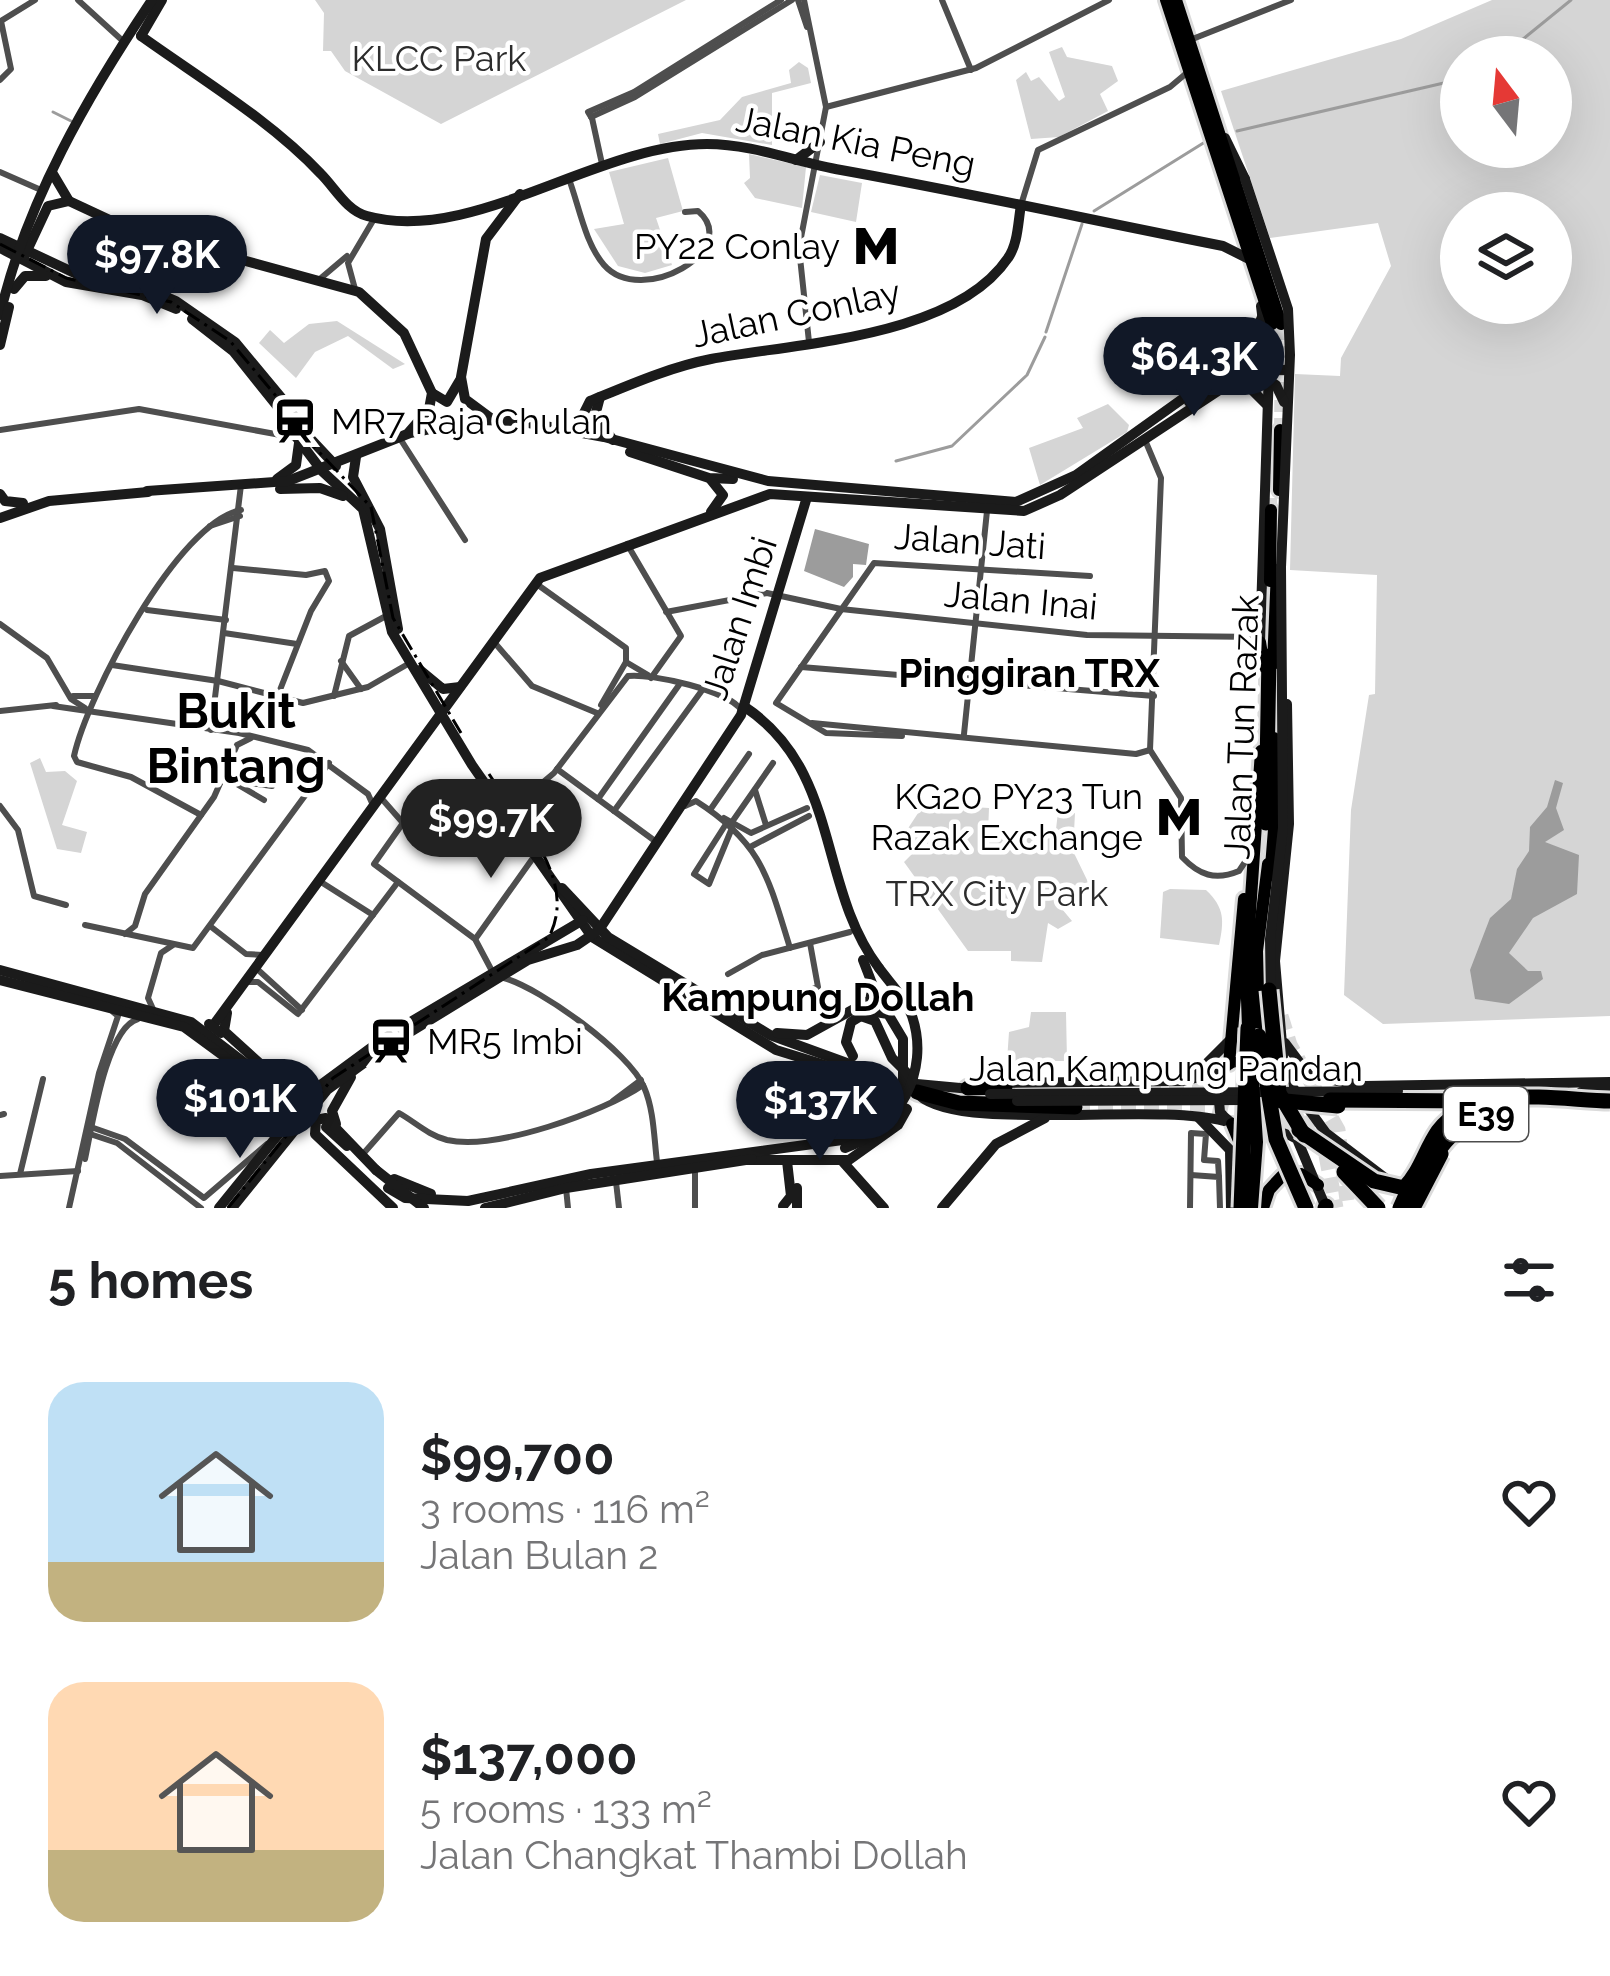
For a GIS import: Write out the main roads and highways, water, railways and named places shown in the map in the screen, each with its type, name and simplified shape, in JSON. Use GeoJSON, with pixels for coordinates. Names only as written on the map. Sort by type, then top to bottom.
{"type":"FeatureCollection","features":[{"type":"Feature","properties":{"kind":"highway"},"geometry":{"type":"LineString","coordinates":[[1263,645],[1266,823]]}},
{"type":"Feature","properties":{"kind":"highway"},"geometry":{"type":"LineString","coordinates":[[1273,873],[1276,719]]}},
{"type":"Feature","properties":{"kind":"highway"},"geometry":{"type":"LineString","coordinates":[[1250,1207],[1258,998]]}},
{"type":"Feature","properties":{"kind":"highway"},"geometry":{"type":"LineString","coordinates":[[1258,998],[1267,1095],[1372,1195],[1378,1208]]}},
{"type":"Feature","properties":{"kind":"highway"},"geometry":{"type":"LineString","coordinates":[[1258,1033],[1270,1118],[1320,1208]]}},
{"type":"Feature","properties":{"kind":"highway"},"geometry":{"type":"LineString","coordinates":[[914,1087],[959,1103],[1075,1106]]}},
{"type":"Feature","properties":{"kind":"highway"},"geometry":{"type":"LineString","coordinates":[[968,1088],[1003,1094]]}},
{"type":"Feature","properties":{"kind":"highway"},"geometry":{"type":"LineString","coordinates":[[1267,1095],[1429,1110],[1437,1130],[1406,1208]]}},
{"type":"Feature","properties":{"kind":"highway"},"geometry":{"type":"LineString","coordinates":[[1303,1127],[1374,1181],[1404,1188],[1438,1132],[1469,1106],[1508,1099],[1610,1104]]}},
{"type":"Feature","properties":{"kind":"highway"},"geometry":{"type":"LineString","coordinates":[[1330,1100],[1610,1104]]}},
{"type":"Feature","properties":{"kind":"highway","name":"E39"},"geometry":{"type":"LineString","coordinates":[[1406,1208],[1443,1150],[1485,1120],[1525,1109],[1610,1104]]}},
{"type":"Feature","properties":{"kind":"main road"},"geometry":{"type":"LineString","coordinates":[[132,38],[152,0]]}},
{"type":"Feature","properties":{"kind":"main road"},"geometry":{"type":"LineString","coordinates":[[0,345],[14,249],[90,96],[162,0]]}},
{"type":"Feature","properties":{"kind":"main road"},"geometry":{"type":"LineString","coordinates":[[1166,0],[1247,258],[1272,320]]}},
{"type":"Feature","properties":{"kind":"main road"},"geometry":{"type":"LineString","coordinates":[[1176,0],[1215,126],[1242,180],[1288,309],[1283,432]]}},
{"type":"Feature","properties":{"kind":"main road","name":"Jalan Kia Peng"},"geometry":{"type":"LineString","coordinates":[[132,38],[305,159],[371,217],[412,223],[473,212],[568,176],[712,144],[1223,246],[1247,258]]}},
{"type":"Feature","properties":{"kind":"main road"},"geometry":{"type":"LineString","coordinates":[[796,160],[820,142]]}},
{"type":"Feature","properties":{"kind":"main road"},"geometry":{"type":"LineString","coordinates":[[1214,152],[1272,320]]}},
{"type":"Feature","properties":{"kind":"main road"},"geometry":{"type":"LineString","coordinates":[[52,174],[70,202],[129,229],[355,290],[407,337],[432,393],[429,409],[403,436]]}},
{"type":"Feature","properties":{"kind":"main road"},"geometry":{"type":"LineString","coordinates":[[1242,180],[1272,320],[1263,645]]}},
{"type":"Feature","properties":{"kind":"main road"},"geometry":{"type":"LineString","coordinates":[[1242,180],[1285,314],[1286,348],[1283,536],[1289,824],[1275,961],[1258,1033],[1225,1068],[1215,1097],[1243,1149],[1250,1207]]}},
{"type":"Feature","properties":{"kind":"main road"},"geometry":{"type":"LineString","coordinates":[[486,239],[520,194]]}},
{"type":"Feature","properties":{"kind":"main road"},"geometry":{"type":"LineString","coordinates":[[14,249],[48,206],[70,202]]}},
{"type":"Feature","properties":{"kind":"main road","name":"Jalan Conlay"},"geometry":{"type":"LineString","coordinates":[[560,428],[580,421],[595,399],[705,360],[809,345],[911,321],[957,300],[1008,259],[1021,205]]}},
{"type":"Feature","properties":{"kind":"main road"},"geometry":{"type":"LineString","coordinates":[[432,393],[447,402],[461,377],[486,239],[485,216],[473,212]]}},
{"type":"Feature","properties":{"kind":"main road"},"geometry":{"type":"LineString","coordinates":[[1223,246],[1238,230]]}},
{"type":"Feature","properties":{"kind":"main road"},"geometry":{"type":"LineString","coordinates":[[14,249],[53,277]]}},
{"type":"Feature","properties":{"kind":"main road"},"geometry":{"type":"LineString","coordinates":[[0,315],[12,285],[25,276],[142,295],[185,314],[233,351],[280,403],[235,342],[176,301],[150,290],[81,276],[14,249]]}},
{"type":"Feature","properties":{"kind":"main road"},"geometry":{"type":"LineString","coordinates":[[578,433],[740,477],[1024,511],[1047,503],[1145,439],[1218,381],[1272,320]]}},
{"type":"Feature","properties":{"kind":"main road"},"geometry":{"type":"LineString","coordinates":[[1268,346],[1275,355],[1286,348]]}},
{"type":"Feature","properties":{"kind":"main road"},"geometry":{"type":"LineString","coordinates":[[1128,442],[1218,381],[1286,376]]}},
{"type":"Feature","properties":{"kind":"main road"},"geometry":{"type":"LineString","coordinates":[[461,377],[465,399],[494,420]]}},
{"type":"Feature","properties":{"kind":"main road"},"geometry":{"type":"LineString","coordinates":[[216,1028],[260,959],[536,583],[627,543],[761,495],[989,507],[1040,496],[1225,378],[1265,377],[1283,396],[1283,828],[1258,998],[1282,1080],[1303,1127],[1362,1159]]}},
{"type":"Feature","properties":{"kind":"main road"},"geometry":{"type":"LineString","coordinates":[[1218,381],[1247,385],[1268,407]]}},
{"type":"Feature","properties":{"kind":"main road"},"geometry":{"type":"LineString","coordinates":[[595,399],[595,416],[613,440]]}},
{"type":"Feature","properties":{"kind":"main road"},"geometry":{"type":"LineString","coordinates":[[241,489],[322,471],[443,423],[494,420],[560,428],[709,478],[755,479]]}},
{"type":"Feature","properties":{"kind":"main road","name":"Jalan Tun Razak"},"geometry":{"type":"LineString","coordinates":[[1258,998],[1252,848],[1277,585],[1283,432]]}},
{"type":"Feature","properties":{"kind":"main road"},"geometry":{"type":"LineString","coordinates":[[300,437],[336,466]]}},
{"type":"Feature","properties":{"kind":"main road"},"geometry":{"type":"LineString","coordinates":[[300,437],[322,471],[362,507],[373,535],[386,616],[451,730],[564,903],[596,933],[570,948]]}},
{"type":"Feature","properties":{"kind":"main road"},"geometry":{"type":"LineString","coordinates":[[262,484],[291,471],[300,437]]}},
{"type":"Feature","properties":{"kind":"main road"},"geometry":{"type":"LineString","coordinates":[[356,457],[351,470],[380,530],[390,604],[415,667],[443,689],[463,686]]}},
{"type":"Feature","properties":{"kind":"main road"},"geometry":{"type":"LineString","coordinates":[[709,478],[723,492],[710,513]]}},
{"type":"Feature","properties":{"kind":"main road"},"geometry":{"type":"LineString","coordinates":[[795,484],[807,497]]}},
{"type":"Feature","properties":{"kind":"main road"},"geometry":{"type":"LineString","coordinates":[[1,521],[29,507],[147,491],[316,488],[362,507]]}},
{"type":"Feature","properties":{"kind":"main road"},"geometry":{"type":"LineString","coordinates":[[0,494],[5,501],[29,507]]}},
{"type":"Feature","properties":{"kind":"main road","name":"Jalan Imbi"},"geometry":{"type":"LineString","coordinates":[[596,933],[743,711],[807,497]]}},
{"type":"Feature","properties":{"kind":"main road","name":"Jalan Tun Razak"},"geometry":{"type":"LineString","coordinates":[[1250,1207],[1267,1095],[1258,1033],[1257,951],[1274,799],[1276,719],[1263,645],[1271,510]]}},
{"type":"Feature","properties":{"kind":"main road"},"geometry":{"type":"LineString","coordinates":[[1277,585],[1283,536]]}},
{"type":"Feature","properties":{"kind":"main road"},"geometry":{"type":"LineString","coordinates":[[1269,675],[1286,689]]}},
{"type":"Feature","properties":{"kind":"main road"},"geometry":{"type":"LineString","coordinates":[[743,711],[786,739],[811,791],[807,814],[872,996],[798,1037],[755,1026]]}},
{"type":"Feature","properties":{"kind":"main road"},"geometry":{"type":"LineString","coordinates":[[442,713],[583,920]]}},
{"type":"Feature","properties":{"kind":"main road"},"geometry":{"type":"LineString","coordinates":[[424,736],[451,730]]}},
{"type":"Feature","properties":{"kind":"main road"},"geometry":{"type":"LineString","coordinates":[[485,1208],[566,1188],[844,1150],[882,1130],[914,1087],[913,1018],[876,970],[807,814]]}},
{"type":"Feature","properties":{"kind":"main road"},"geometry":{"type":"LineString","coordinates":[[1252,848],[1233,974],[1258,1033],[1311,1118],[1393,1183],[1406,1208]]}},
{"type":"Feature","properties":{"kind":"main road"},"geometry":{"type":"LineString","coordinates":[[628,886],[614,931],[639,956]]}},
{"type":"Feature","properties":{"kind":"main road"},"geometry":{"type":"LineString","coordinates":[[555,934],[567,914],[564,903]]}},
{"type":"Feature","properties":{"kind":"main road"},"geometry":{"type":"LineString","coordinates":[[405,1031],[496,969],[583,920]]}},
{"type":"Feature","properties":{"kind":"main road"},"geometry":{"type":"LineString","coordinates":[[496,969],[521,965],[574,937],[571,932],[555,934]]}},
{"type":"Feature","properties":{"kind":"main road","name":"Jalan Kampung Pandan"},"geometry":{"type":"LineString","coordinates":[[596,933],[785,1043],[878,1076],[942,1087],[1183,1081],[1255,1058],[1322,1081],[1610,1087]]}},
{"type":"Feature","properties":{"kind":"main road","name":"Jalan Kampung Pandan"},"geometry":{"type":"LineString","coordinates":[[596,933],[647,973],[776,1050],[832,1070],[914,1087],[1003,1094],[1267,1095],[1330,1100],[1512,1087],[1610,1087]]}},
{"type":"Feature","properties":{"kind":"main road"},"geometry":{"type":"LineString","coordinates":[[541,955],[599,948],[647,973]]}},
{"type":"Feature","properties":{"kind":"main road"},"geometry":{"type":"LineString","coordinates":[[639,956],[622,951],[647,973]]}},
{"type":"Feature","properties":{"kind":"main road"},"geometry":{"type":"LineString","coordinates":[[235,1047],[223,1020],[256,980],[260,959]]}},
{"type":"Feature","properties":{"kind":"main road"},"geometry":{"type":"LineString","coordinates":[[862,959],[876,970]]}},
{"type":"Feature","properties":{"kind":"main road"},"geometry":{"type":"LineString","coordinates":[[0,970],[132,1004],[199,1035],[281,1095],[315,1089],[373,1051],[304,1110],[219,1208]]}},
{"type":"Feature","properties":{"kind":"main road"},"geometry":{"type":"LineString","coordinates":[[0,980],[106,1008],[216,1028],[281,1095],[278,1138],[232,1208]]}},
{"type":"Feature","properties":{"kind":"main road"},"geometry":{"type":"LineString","coordinates":[[914,1087],[903,1039],[888,1014],[869,1011],[851,1022],[846,1042],[853,1056],[914,1087],[942,1087]]}},
{"type":"Feature","properties":{"kind":"main road"},"geometry":{"type":"LineString","coordinates":[[154,1015],[199,1026],[235,1047]]}},
{"type":"Feature","properties":{"kind":"main road"},"geometry":{"type":"LineString","coordinates":[[831,1021],[855,1015],[875,1021],[899,1068],[925,1101],[958,1111],[1184,1112],[1290,1135],[1304,1148],[1318,1185],[1320,1208]]}},
{"type":"Feature","properties":{"kind":"main road"},"geometry":{"type":"LineString","coordinates":[[1258,1033],[1322,1081]]}},
{"type":"Feature","properties":{"kind":"main road"},"geometry":{"type":"LineString","coordinates":[[1164,1082],[1203,1067],[1258,1033]]}},
{"type":"Feature","properties":{"kind":"main road"},"geometry":{"type":"LineString","coordinates":[[328,1127],[334,1104],[356,1069]]}},
{"type":"Feature","properties":{"kind":"main road"},"geometry":{"type":"LineString","coordinates":[[832,1070],[866,1091],[874,1108]]}},
{"type":"Feature","properties":{"kind":"main road"},"geometry":{"type":"LineString","coordinates":[[1183,1081],[1189,1094],[1184,1112]]}},
{"type":"Feature","properties":{"kind":"main road"},"geometry":{"type":"LineString","coordinates":[[304,1110],[315,1089]]}},
{"type":"Feature","properties":{"kind":"main road","name":"Jalan Kampung Pandan"},"geometry":{"type":"LineString","coordinates":[[1003,1094],[1494,1094],[1563,1104]]}},
{"type":"Feature","properties":{"kind":"main road"},"geometry":{"type":"LineString","coordinates":[[388,1188],[405,1198],[464,1204],[657,1164],[842,1136],[868,1123],[874,1108],[888,1099],[904,1105],[908,1114],[871,1145],[860,1162],[860,1183]]}},
{"type":"Feature","properties":{"kind":"main road","name":"Jalan Kampung Pandan"},"geometry":{"type":"LineString","coordinates":[[1406,1208],[1446,1134],[1467,1116],[1517,1104],[1610,1104]]}},
{"type":"Feature","properties":{"kind":"main road"},"geometry":{"type":"LineString","coordinates":[[1184,1112],[1221,1136],[1250,1207]]}},
{"type":"Feature","properties":{"kind":"main road"},"geometry":{"type":"LineString","coordinates":[[946,1207],[996,1144],[1058,1113]]}},
{"type":"Feature","properties":{"kind":"main road"},"geometry":{"type":"LineString","coordinates":[[338,1158],[314,1129],[319,1118],[409,1208]]}},
{"type":"Feature","properties":{"kind":"main road"},"geometry":{"type":"LineString","coordinates":[[328,1127],[417,1190],[451,1196],[509,1192]]}},
{"type":"Feature","properties":{"kind":"main road"},"geometry":{"type":"LineString","coordinates":[[328,1127],[396,1208]]}},
{"type":"Feature","properties":{"kind":"main road"},"geometry":{"type":"LineString","coordinates":[[278,1138],[304,1136],[338,1158],[396,1208]]}},
{"type":"Feature","properties":{"kind":"main road"},"geometry":{"type":"LineString","coordinates":[[746,1160],[790,1161],[871,1145]]}},
{"type":"Feature","properties":{"kind":"main road"},"geometry":{"type":"LineString","coordinates":[[1238,1171],[1243,1149]]}},
{"type":"Feature","properties":{"kind":"main road"},"geometry":{"type":"LineString","coordinates":[[714,1155],[844,1150]]}},
{"type":"Feature","properties":{"kind":"main road"},"geometry":{"type":"LineString","coordinates":[[844,1150],[876,1206]]}},
{"type":"Feature","properties":{"kind":"main road"},"geometry":{"type":"LineString","coordinates":[[363,1154],[424,1208]]}},
{"type":"Feature","properties":{"kind":"main road"},"geometry":{"type":"LineString","coordinates":[[787,1208],[790,1161]]}},
{"type":"Feature","properties":{"kind":"main road"},"geometry":{"type":"LineString","coordinates":[[1250,1207],[1275,1181],[1301,1174],[1318,1185]]}},
{"type":"Feature","properties":{"kind":"waterway"},"geometry":{"type":"LineString","coordinates":[[1527,36],[1571,0]]}},
{"type":"Feature","properties":{"kind":"waterway"},"geometry":{"type":"LineString","coordinates":[[1237,131],[1440,84]]}},
{"type":"Feature","properties":{"kind":"waterway"},"geometry":{"type":"LineString","coordinates":[[53,112],[71,121]]}},
{"type":"Feature","properties":{"kind":"waterway"},"geometry":{"type":"LineString","coordinates":[[1094,211],[1205,142]]}},
{"type":"Feature","properties":{"kind":"waterway"},"geometry":{"type":"LineString","coordinates":[[1046,332],[1082,224]]}},
{"type":"Feature","properties":{"kind":"waterway"},"geometry":{"type":"LineString","coordinates":[[896,461],[952,446],[1027,375],[1045,337]]}},
{"type":"Feature","properties":{"kind":"tunnel"},"geometry":{"type":"LineString","coordinates":[[1272,324],[1272,359]]}},
{"type":"Feature","properties":{"kind":"tunnel"},"geometry":{"type":"LineString","coordinates":[[1280,430],[1281,324]]}},
{"type":"Feature","properties":{"kind":"tunnel"},"geometry":{"type":"LineString","coordinates":[[284,401],[305,433]]}},
{"type":"Feature","properties":{"kind":"tunnel"},"geometry":{"type":"LineString","coordinates":[[277,406],[297,438]]}},
{"type":"Feature","properties":{"kind":"tunnel"},"geometry":{"type":"LineString","coordinates":[[1271,510],[1272,427]]}},
{"type":"Feature","properties":{"kind":"tunnel"},"geometry":{"type":"LineString","coordinates":[[1256,895],[1266,823]]}},
{"type":"Feature","properties":{"kind":"tunnel"},"geometry":{"type":"LineString","coordinates":[[1281,1016],[1290,1045],[1338,1130],[1348,1208]]}},
{"type":"Feature","properties":{"kind":"tunnel"},"geometry":{"type":"LineString","coordinates":[[372,1047],[402,1027]]}},
{"type":"Feature","properties":{"kind":"tunnel"},"geometry":{"type":"LineString","coordinates":[[375,1055],[407,1034]]}},
{"type":"Feature","properties":{"kind":"tunnel"},"geometry":{"type":"LineString","coordinates":[[1146,1086],[1224,1088]]}},
{"type":"Feature","properties":{"kind":"tunnel"},"geometry":{"type":"LineString","coordinates":[[283,1092],[308,1112]]}},
{"type":"Feature","properties":{"kind":"tunnel"},"geometry":{"type":"LineString","coordinates":[[1292,1097],[1322,1134],[1336,1208]]}},
{"type":"Feature","properties":{"kind":"tunnel"},"geometry":{"type":"LineString","coordinates":[[1075,1107],[1207,1107],[1302,1127]]}},
{"type":"Feature","properties":{"kind":"railway"},"geometry":{"type":"LineString","coordinates":[[0,244],[66,278],[171,302],[230,341],[281,402]]}},
{"type":"Feature","properties":{"kind":"railway"},"geometry":{"type":"LineString","coordinates":[[303,435],[371,507],[393,618],[461,733]]}},
{"type":"Feature","properties":{"kind":"railway"},"geometry":{"type":"LineString","coordinates":[[228,1208],[333,1078],[549,937],[556,915],[551,872],[542,851],[489,774]]}},
{"type":"Feature","properties":{"kind":"place","name":"PY22 Conlay"},"geometry":{"type":"Point","coordinates":[876,246]}},
{"type":"Feature","properties":{"kind":"place","name":"MR7 Raja Chulan"},"geometry":{"type":"Point","coordinates":[295,421]}},
{"type":"Feature","properties":{"kind":"place","name":"KG20 PY23 Tun Razak Exchange"},"geometry":{"type":"Point","coordinates":[1179,817]}},
{"type":"Feature","properties":{"kind":"place","name":"MR5 Imbi"},"geometry":{"type":"Point","coordinates":[391,1041]}},
{"type":"Feature","properties":{"kind":"district","name":"Pinggiran TRX"},"geometry":{"type":"Point","coordinates":[1029,673]}},
{"type":"Feature","properties":{"kind":"district","name":"Bukit Bintang"},"geometry":{"type":"Point","coordinates":[236,738]}},
{"type":"Feature","properties":{"kind":"district","name":"Kampung Dollah"},"geometry":{"type":"Point","coordinates":[818,997]}},
{"type":"Feature","properties":{"kind":"park label","name":"KLCC Park"},"geometry":{"type":"Point","coordinates":[439,58]}},
{"type":"Feature","properties":{"kind":"park label","name":"TRX City Park"},"geometry":{"type":"Point","coordinates":[997,893]}}]}
